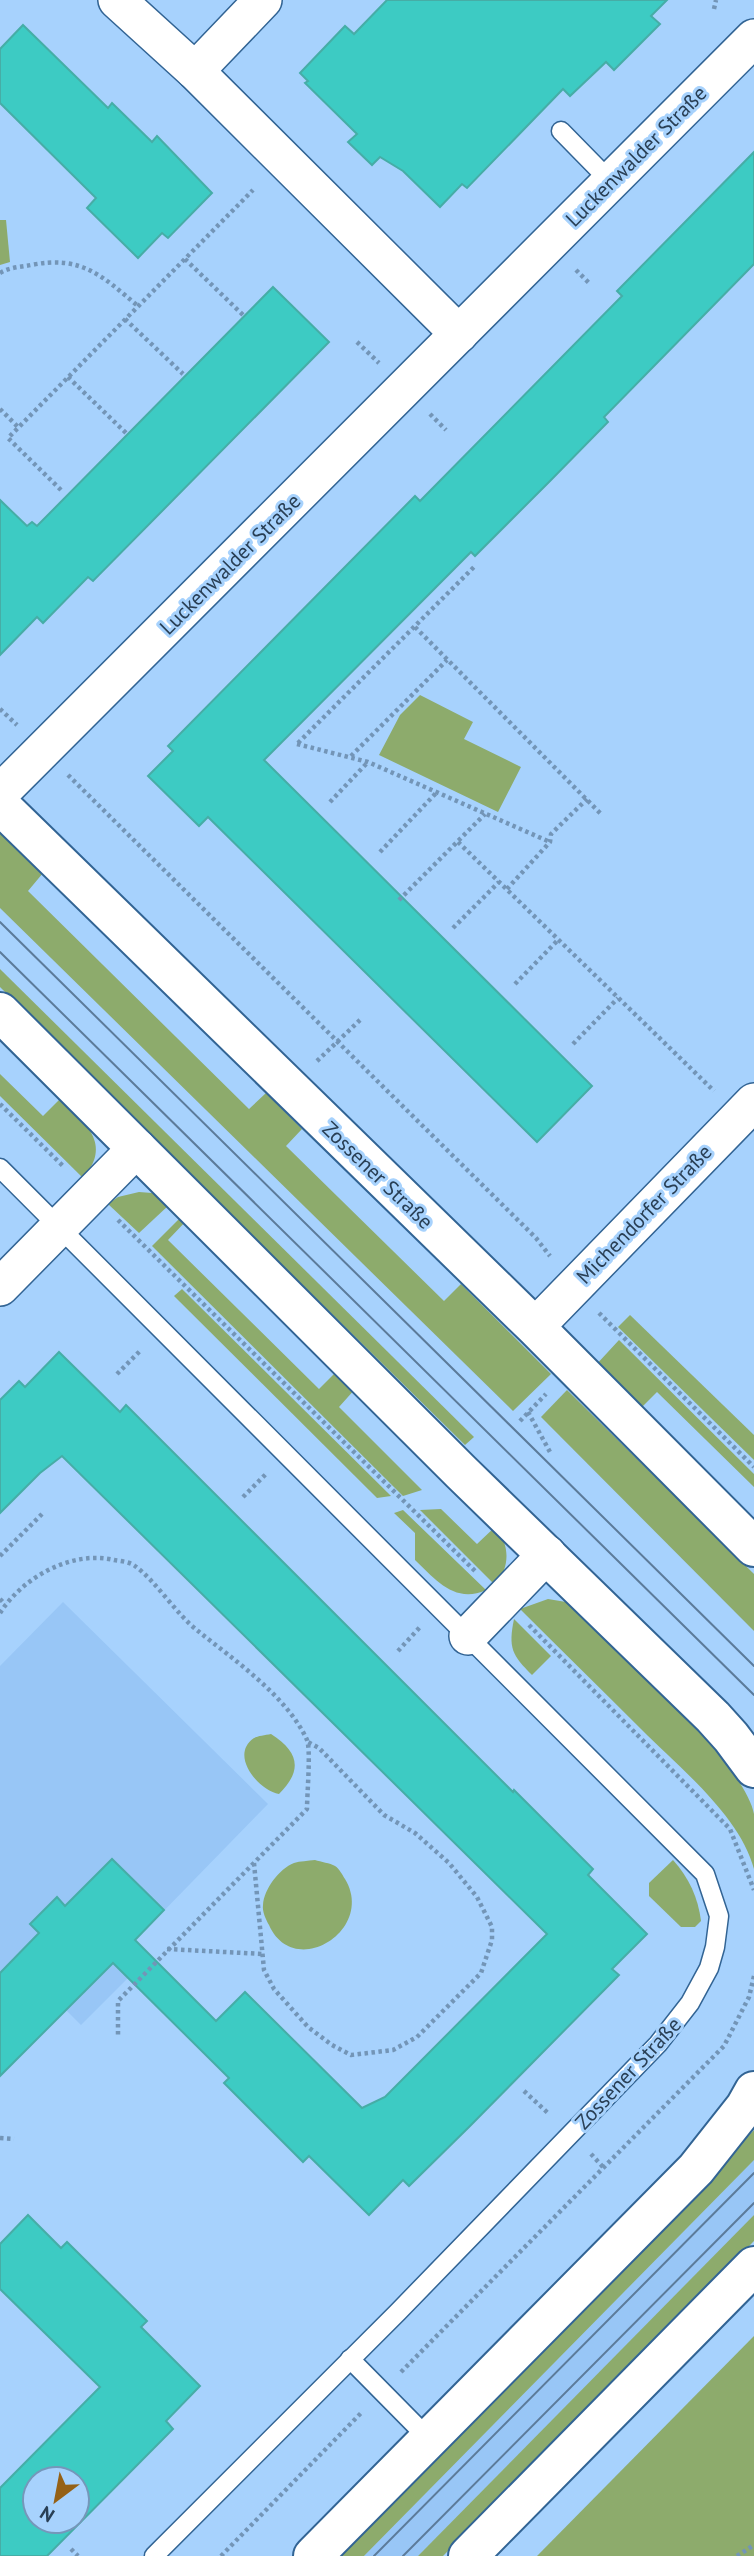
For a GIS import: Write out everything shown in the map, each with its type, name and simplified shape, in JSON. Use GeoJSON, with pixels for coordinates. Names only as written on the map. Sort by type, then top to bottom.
{"type":"FeatureCollection","features":[{"type":"Feature","properties":{"kind":"street"},"geometry":{"type":"LineString","coordinates":[[117,0],[195,71],[459,334]]}},
{"type":"Feature","properties":{"kind":"street"},"geometry":{"type":"LineString","coordinates":[[195,71],[263,0]]}},
{"type":"Feature","properties":{"kind":"street","name":"Luckenwalder Straße"},"geometry":{"type":"LineString","coordinates":[[0,793],[754,38]]}},
{"type":"Feature","properties":{"kind":"street","name":"Zossener Straße"},"geometry":{"type":"LineString","coordinates":[[0,805],[535,1327],[754,1546]]}},
{"type":"Feature","properties":{"kind":"street"},"geometry":{"type":"LineString","coordinates":[[0,1012],[461,1472],[713,1717],[754,1768]]}},
{"type":"Feature","properties":{"kind":"street","name":"Michendorfer Straße"},"geometry":{"type":"LineString","coordinates":[[535,1327],[754,1102]]}},
{"type":"Feature","properties":{"kind":"street"},"geometry":{"type":"LineString","coordinates":[[0,1287],[137,1148]]}},
{"type":"Feature","properties":{"kind":"street"},"geometry":{"type":"LineString","coordinates":[[468,1636],[547,1554]]}},
{"type":"Feature","properties":{"kind":"street"},"geometry":{"type":"LineString","coordinates":[[313,2556],[696,2169],[745,2107],[754,2091]]}},
{"type":"Feature","properties":{"kind":"street"},"geometry":{"type":"LineString","coordinates":[[468,2556],[754,2266]]}},
{"type":"Feature","properties":{"kind":"lane"},"geometry":{"type":"LineString","coordinates":[[561,131],[611,182]]}},
{"type":"Feature","properties":{"kind":"lane","name":"Zossener Straße"},"geometry":{"type":"LineString","coordinates":[[0,1168],[705,1874],[719,1916],[715,1948],[709,1968],[690,2003],[658,2044],[154,2556]]}},
{"type":"Feature","properties":{"kind":"lane"},"geometry":{"type":"LineString","coordinates":[[350,2359],[429,2439]]}},
{"type":"Feature","properties":{"kind":"path"},"geometry":{"type":"LineString","coordinates":[[714,9],[716,0]]}},
{"type":"Feature","properties":{"kind":"path"},"geometry":{"type":"LineString","coordinates":[[61,490],[8,438],[253,190]]}},
{"type":"Feature","properties":{"kind":"path"},"geometry":{"type":"LineString","coordinates":[[185,259],[243,315]]}},
{"type":"Feature","properties":{"kind":"path"},"geometry":{"type":"LineString","coordinates":[[0,273],[7,269],[41,263],[72,263],[100,275],[138,306]]}},
{"type":"Feature","properties":{"kind":"path"},"geometry":{"type":"LineString","coordinates":[[125,319],[183,374]]}},
{"type":"Feature","properties":{"kind":"path"},"geometry":{"type":"LineString","coordinates":[[68,377],[126,433]]}},
{"type":"Feature","properties":{"kind":"path"},"geometry":{"type":"LineString","coordinates":[[0,409],[18,427]]}},
{"type":"Feature","properties":{"kind":"path"},"geometry":{"type":"LineString","coordinates":[[474,567],[297,744],[368,762],[550,842]]}},
{"type":"Feature","properties":{"kind":"path"},"geometry":{"type":"LineString","coordinates":[[415,627],[601,814]]}},
{"type":"Feature","properties":{"kind":"path"},"geometry":{"type":"LineString","coordinates":[[351,757],[447,660]]}},
{"type":"Feature","properties":{"kind":"path"},"geometry":{"type":"LineString","coordinates":[[330,802],[368,762]]}},
{"type":"Feature","properties":{"kind":"path"},"geometry":{"type":"LineString","coordinates":[[68,775],[536,1238],[553,1258]]}},
{"type":"Feature","properties":{"kind":"path"},"geometry":{"type":"LineString","coordinates":[[380,852],[437,792]]}},
{"type":"Feature","properties":{"kind":"path"},"geometry":{"type":"LineString","coordinates":[[506,889],[550,842],[551,834],[587,799]]}},
{"type":"Feature","properties":{"kind":"path"},"geometry":{"type":"LineString","coordinates":[[399,900],[485,814]]}},
{"type":"Feature","properties":{"kind":"path"},"geometry":{"type":"LineString","coordinates":[[458,842],[715,1091]]}},
{"type":"Feature","properties":{"kind":"path"},"geometry":{"type":"LineString","coordinates":[[453,928],[499,882]]}},
{"type":"Feature","properties":{"kind":"path"},"geometry":{"type":"LineString","coordinates":[[514,984],[558,940]]}},
{"type":"Feature","properties":{"kind":"path"},"geometry":{"type":"LineString","coordinates":[[573,1044],[618,998]]}},
{"type":"Feature","properties":{"kind":"path"},"geometry":{"type":"LineString","coordinates":[[289,1089],[360,1020]]}},
{"type":"Feature","properties":{"kind":"path"},"geometry":{"type":"LineString","coordinates":[[0,1104],[503,1599],[730,1829],[754,1890]]}},
{"type":"Feature","properties":{"kind":"path"},"geometry":{"type":"LineString","coordinates":[[592,1306],[754,1466]]}},
{"type":"Feature","properties":{"kind":"path"},"geometry":{"type":"LineString","coordinates":[[520,1421],[551,1389]]}},
{"type":"Feature","properties":{"kind":"path"},"geometry":{"type":"LineString","coordinates":[[528,1412],[550,1452]]}},
{"type":"Feature","properties":{"kind":"path"},"geometry":{"type":"LineString","coordinates":[[0,1556],[42,1514]]}},
{"type":"Feature","properties":{"kind":"path"},"geometry":{"type":"LineString","coordinates":[[0,1613],[5,1604],[39,1575],[81,1558],[106,1558],[134,1564],[193,1628],[247,1671],[288,1710],[308,1742],[319,1748],[384,1815],[415,1833],[449,1863],[477,1897],[492,1927],[492,1940],[481,1973],[417,2037],[393,2050],[351,2055],[308,2027],[274,1989],[264,1970],[254,1863]]}},
{"type":"Feature","properties":{"kind":"path"},"geometry":{"type":"LineString","coordinates":[[0,1599],[5,1604]]}},
{"type":"Feature","properties":{"kind":"path"},"geometry":{"type":"LineString","coordinates":[[118,2035],[118,2001],[307,1809],[308,1742]]}},
{"type":"Feature","properties":{"kind":"path"},"geometry":{"type":"LineString","coordinates":[[167,1949],[263,1954]]}},
{"type":"Feature","properties":{"kind":"path"},"geometry":{"type":"LineString","coordinates":[[221,2556],[724,2046],[749,1997],[754,1976]]}},
{"type":"Feature","properties":{"kind":"path"},"geometry":{"type":"LineString","coordinates":[[0,2138],[14,2139]]}},
{"type":"Feature","properties":{"kind":"path"},"geometry":{"type":"LineString","coordinates":[[737,2556],[754,2546]]}},
{"type":"Feature","properties":{"kind":"path"},"geometry":{"type":"LineString","coordinates":[[71,2549],[78,2556]]}},
{"type":"Feature","properties":{"kind":"shaded area"},"geometry":{"type":"Polygon","coordinates":[[[63,1602],[268,1804],[115,1961],[130,1976],[81,2025],[66,2010],[0,2076],[0,1666],[63,1602]]]}},
{"type":"Feature","properties":{"kind":"shaded area"},"geometry":{"type":"Polygon","coordinates":[[[754,2160],[754,2215],[747,2223],[418,2556],[364,2556],[754,2160]]]}},
{"type":"Feature","properties":{"kind":"green space"},"geometry":{"type":"Polygon","coordinates":[[[0,220],[6,220],[10,262],[0,265],[0,220]]]}},
{"type":"Feature","properties":{"kind":"green space"},"geometry":{"type":"Polygon","coordinates":[[[420,695],[473,722],[464,739],[521,767],[498,812],[379,755],[400,715],[420,695]]]}},
{"type":"Feature","properties":{"kind":"green space"},"geometry":{"type":"Polygon","coordinates":[[[0,830],[43,873],[28,891],[249,1109],[266,1093],[302,1129],[286,1146],[444,1301],[461,1284],[551,1374],[513,1411],[0,908],[0,830]]]}},
{"type":"Feature","properties":{"kind":"green space"},"geometry":{"type":"Polygon","coordinates":[[[0,969],[474,1437],[465,1445],[0,987],[0,969]]]}},
{"type":"Feature","properties":{"kind":"green space"},"geometry":{"type":"Polygon","coordinates":[[[0,1074],[43,1116],[61,1098],[79,1116],[96,1144],[92,1166],[83,1178],[0,1096],[0,1074]]]}},
{"type":"Feature","properties":{"kind":"green space"},"geometry":{"type":"Polygon","coordinates":[[[139,1192],[152,1193],[169,1205],[139,1233],[108,1204],[118,1197],[139,1192]]]}},
{"type":"Feature","properties":{"kind":"green space"},"geometry":{"type":"Polygon","coordinates":[[[182,1216],[187,1220],[168,1240],[319,1389],[338,1370],[356,1388],[339,1407],[422,1490],[403,1496],[152,1246],[182,1216]]]}},
{"type":"Feature","properties":{"kind":"green space"},"geometry":{"type":"Polygon","coordinates":[[[182,1289],[391,1496],[377,1498],[174,1296],[182,1289]]]}},
{"type":"Feature","properties":{"kind":"green space"},"geometry":{"type":"Polygon","coordinates":[[[630,1315],[754,1435],[754,1460],[618,1327],[630,1315]]]}},
{"type":"Feature","properties":{"kind":"green space"},"geometry":{"type":"Polygon","coordinates":[[[619,1340],[754,1474],[754,1487],[657,1392],[639,1410],[595,1366],[619,1340]]]}},
{"type":"Feature","properties":{"kind":"green space"},"geometry":{"type":"Polygon","coordinates":[[[567,1390],[754,1574],[754,1631],[541,1417],[567,1390]]]}},
{"type":"Feature","properties":{"kind":"green space"},"geometry":{"type":"Polygon","coordinates":[[[441,1509],[477,1544],[496,1526],[506,1549],[506,1563],[496,1586],[420,1510],[441,1509]]]}},
{"type":"Feature","properties":{"kind":"green space"},"geometry":{"type":"Polygon","coordinates":[[[403,1510],[486,1590],[475,1594],[455,1592],[423,1568],[415,1560],[415,1533],[394,1513],[403,1510]]]}},
{"type":"Feature","properties":{"kind":"green space"},"geometry":{"type":"Polygon","coordinates":[[[548,1599],[566,1602],[574,1608],[704,1733],[733,1772],[751,1805],[754,1814],[754,1869],[736,1830],[707,1794],[520,1609],[548,1599]]]}},
{"type":"Feature","properties":{"kind":"green space"},"geometry":{"type":"Polygon","coordinates":[[[514,1619],[551,1656],[532,1675],[513,1650],[511,1637],[514,1619]]]}},
{"type":"Feature","properties":{"kind":"green space"},"geometry":{"type":"Polygon","coordinates":[[[271,1734],[287,1748],[294,1762],[292,1777],[279,1794],[255,1779],[245,1762],[247,1745],[254,1738],[271,1734]]]}},
{"type":"Feature","properties":{"kind":"green space"},"geometry":{"type":"Polygon","coordinates":[[[315,1860],[335,1866],[342,1874],[352,1898],[350,1916],[341,1931],[328,1942],[312,1949],[296,1949],[281,1941],[269,1925],[263,1910],[264,1899],[269,1886],[283,1870],[294,1863],[315,1860]]]}},
{"type":"Feature","properties":{"kind":"green space"},"geometry":{"type":"Polygon","coordinates":[[[673,1860],[688,1881],[698,1904],[701,1921],[695,1927],[681,1927],[649,1896],[649,1883],[673,1860]]]}},
{"type":"Feature","properties":{"kind":"green space"},"geometry":{"type":"Polygon","coordinates":[[[754,2130],[754,2160],[364,2556],[338,2556],[643,2247],[754,2130]]]}},
{"type":"Feature","properties":{"kind":"green space"},"geometry":{"type":"Polygon","coordinates":[[[754,2215],[754,2241],[443,2556],[418,2556],[754,2215]]]}},
{"type":"Feature","properties":{"kind":"green space"},"geometry":{"type":"Polygon","coordinates":[[[754,2336],[754,2556],[537,2556],[754,2336]]]}},
{"type":"Feature","properties":{"kind":"building"},"geometry":{"type":"Polygon","coordinates":[[[387,0],[667,0],[651,16],[660,24],[614,70],[606,62],[570,96],[563,89],[467,188],[462,184],[440,207],[403,171],[380,157],[372,165],[348,142],[357,134],[305,83],[308,81],[300,73],[345,26],[354,34],[387,0]]]}},
{"type":"Feature","properties":{"kind":"building"},"geometry":{"type":"Polygon","coordinates":[[[23,25],[108,108],[112,103],[152,142],[157,136],[212,193],[168,238],[162,233],[138,258],[87,208],[96,198],[0,103],[0,49],[23,25]]]}},
{"type":"Feature","properties":{"kind":"building"},"geometry":{"type":"Polygon","coordinates":[[[754,152],[754,264],[604,417],[608,422],[550,481],[475,556],[471,552],[264,760],[592,1086],[537,1142],[208,817],[199,826],[148,776],[173,751],[168,746],[415,496],[420,501],[622,296],[617,291],[754,152]]]}},
{"type":"Feature","properties":{"kind":"building"},"geometry":{"type":"Polygon","coordinates":[[[273,287],[329,342],[93,581],[88,577],[43,623],[37,617],[0,655],[0,500],[27,526],[32,522],[37,526],[273,287]]]}},
{"type":"Feature","properties":{"kind":"building"},"geometry":{"type":"Polygon","coordinates":[[[59,1352],[120,1412],[126,1405],[593,1869],[588,1875],[647,1934],[612,1969],[619,1975],[470,2126],[409,2186],[403,2180],[369,2215],[309,2156],[303,2162],[224,2083],[229,2078],[113,1963],[0,2076],[0,1973],[39,1933],[30,1924],[57,1897],[65,1906],[112,1859],[164,1910],[135,1940],[216,2021],[245,1992],[362,2108],[385,2097],[547,1934],[62,1456],[40,1473],[0,1513],[0,1400],[19,1381],[25,1387],[59,1352]]]}},
{"type":"Feature","properties":{"kind":"building"},"geometry":{"type":"Polygon","coordinates":[[[28,2215],[61,2248],[67,2242],[147,2321],[141,2327],[200,2386],[166,2421],[173,2429],[91,2512],[91,2465],[23,2465],[100,2387],[0,2289],[0,2244],[28,2215]]]}},
{"type":"Feature","properties":{"kind":"building"},"geometry":{"type":"Polygon","coordinates":[[[21,2467],[21,2535],[68,2535],[47,2556],[0,2556],[0,2488],[21,2467]]]}},
{"type":"Feature","properties":{"kind":"tram line"},"geometry":{"type":"LineString","coordinates":[[0,922],[754,1666]]}},
{"type":"Feature","properties":{"kind":"tram line"},"geometry":{"type":"LineString","coordinates":[[0,952],[754,1695]]}},
{"type":"Feature","properties":{"kind":"tram line"},"geometry":{"type":"LineString","coordinates":[[374,2556],[754,2173]]}},
{"type":"Feature","properties":{"kind":"tram line"},"geometry":{"type":"LineString","coordinates":[[403,2556],[754,2203]]}}]}
